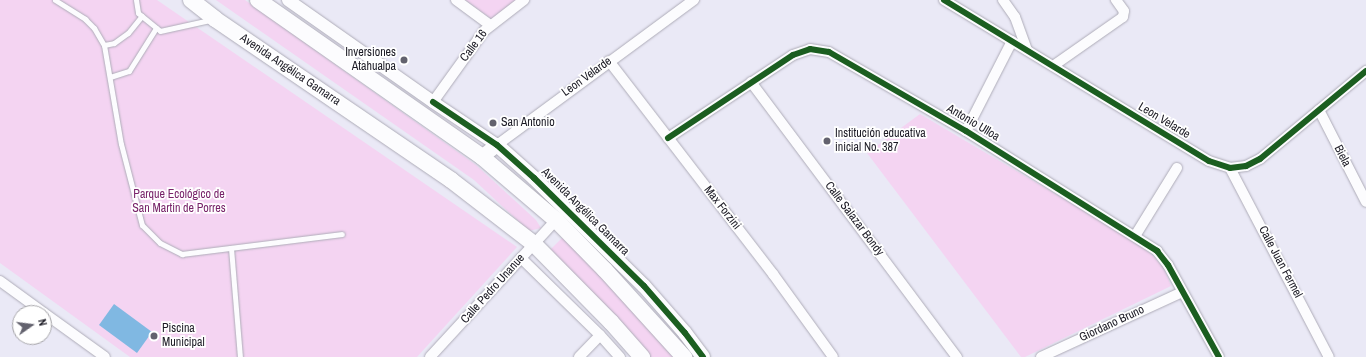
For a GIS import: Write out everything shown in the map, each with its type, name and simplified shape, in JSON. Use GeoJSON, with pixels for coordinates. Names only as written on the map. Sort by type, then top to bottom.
{"type":"FeatureCollection","features":[{"type":"Feature","properties":{"kind":"main road","name":"Avenida Angélica Gamarra"},"geometry":{"type":"LineString","coordinates":[[191,0],[215,19],[451,180],[534,244],[611,322],[642,357]]}},
{"type":"Feature","properties":{"kind":"main road"},"geometry":{"type":"LineString","coordinates":[[258,0],[482,157],[556,220],[605,270],[684,357]]}},
{"type":"Feature","properties":{"kind":"main road","name":"Avenida Angélica Gamarra"},"geometry":{"type":"LineString","coordinates":[[497,145],[534,178],[644,286],[685,332],[703,357]]}},
{"type":"Feature","properties":{"kind":"main road","name":"Leon Velarde"},"geometry":{"type":"LineString","coordinates":[[482,157],[497,145]]}},
{"type":"Feature","properties":{"kind":"street","name":"Avenida Angélica Gamarra"},"geometry":{"type":"LineString","coordinates":[[288,0],[497,145]]}},
{"type":"Feature","properties":{"kind":"street"},"geometry":{"type":"LineString","coordinates":[[456,0],[490,25]]}},
{"type":"Feature","properties":{"kind":"street","name":"Calle 16"},"geometry":{"type":"LineString","coordinates":[[433,102],[479,37],[490,25],[524,0]]}},
{"type":"Feature","properties":{"kind":"street","name":"Leon Velarde"},"geometry":{"type":"LineString","coordinates":[[497,145],[609,61],[694,0]]}},
{"type":"Feature","properties":{"kind":"street","name":"Leon Velarde"},"geometry":{"type":"LineString","coordinates":[[944,0],[1209,161],[1230,168],[1246,166],[1260,160],[1366,71]]}},
{"type":"Feature","properties":{"kind":"street"},"geometry":{"type":"LineString","coordinates":[[1003,0],[1015,17],[1027,50]]}},
{"type":"Feature","properties":{"kind":"street"},"geometry":{"type":"LineString","coordinates":[[1053,66],[1123,17],[1124,11],[1116,0]]}},
{"type":"Feature","properties":{"kind":"street"},"geometry":{"type":"LineString","coordinates":[[966,131],[1012,41]]}},
{"type":"Feature","properties":{"kind":"street","name":"Antonio Ulloa"},"geometry":{"type":"LineString","coordinates":[[668,138],[793,55],[810,49],[829,52],[966,131],[1056,189],[1135,236],[1157,251],[1168,265],[1219,357]]}},
{"type":"Feature","properties":{"kind":"street","name":"Max Forzini"},"geometry":{"type":"LineString","coordinates":[[609,61],[773,274],[833,357]]}},
{"type":"Feature","properties":{"kind":"street","name":"Calle Salazar Bondy"},"geometry":{"type":"LineString","coordinates":[[751,82],[957,357]]}},
{"type":"Feature","properties":{"kind":"street","name":"Biela"},"geometry":{"type":"LineString","coordinates":[[1318,110],[1366,202]]}},
{"type":"Feature","properties":{"kind":"street"},"geometry":{"type":"LineString","coordinates":[[1135,236],[1177,168]]}},
{"type":"Feature","properties":{"kind":"street","name":"Calle Juan Fermel"},"geometry":{"type":"LineString","coordinates":[[1230,168],[1329,357]]}},
{"type":"Feature","properties":{"kind":"street","name":"Calle Pedro Unanue"},"geometry":{"type":"LineString","coordinates":[[430,357],[556,220]]}},
{"type":"Feature","properties":{"kind":"street"},"geometry":{"type":"LineString","coordinates":[[521,258],[600,335],[620,357]]}},
{"type":"Feature","properties":{"kind":"street"},"geometry":{"type":"LineString","coordinates":[[0,282],[33,305]]}},
{"type":"Feature","properties":{"kind":"street","name":"Giordano Bruno"},"geometry":{"type":"LineString","coordinates":[[1041,357],[1182,292]]}},
{"type":"Feature","properties":{"kind":"street"},"geometry":{"type":"LineString","coordinates":[[52,319],[105,357]]}},
{"type":"Feature","properties":{"kind":"street"},"geometry":{"type":"LineString","coordinates":[[579,357],[600,335]]}},
{"type":"Feature","properties":{"kind":"lane"},"geometry":{"type":"LineString","coordinates":[[55,0],[85,19],[94,28],[104,45],[121,144],[142,225],[160,243],[182,254],[342,234]]}},
{"type":"Feature","properties":{"kind":"lane"},"geometry":{"type":"LineString","coordinates":[[136,0],[138,13],[160,31],[215,19]]}},
{"type":"Feature","properties":{"kind":"lane"},"geometry":{"type":"LineString","coordinates":[[104,45],[114,43],[128,33],[142,16]]}},
{"type":"Feature","properties":{"kind":"lane"},"geometry":{"type":"LineString","coordinates":[[110,77],[129,71],[156,28]]}},
{"type":"Feature","properties":{"kind":"lane"},"geometry":{"type":"LineString","coordinates":[[231,248],[240,357]]}},
{"type":"Feature","properties":{"kind":"green space","name":"Parque Ecológico de San Martin de Porres"},"geometry":{"type":"Polygon","coordinates":[[[0,0],[157,0],[517,247],[417,357],[130,357],[0,263],[0,0]]]}},
{"type":"Feature","properties":{"kind":"green space"},"geometry":{"type":"Polygon","coordinates":[[[216,0],[245,0],[476,165],[536,220],[541,228],[529,231],[474,180],[216,0]]]}},
{"type":"Feature","properties":{"kind":"green space"},"geometry":{"type":"Polygon","coordinates":[[[465,0],[522,0],[494,21],[465,0]]]}},
{"type":"Feature","properties":{"kind":"green space"},"geometry":{"type":"Polygon","coordinates":[[[920,114],[1135,241],[1152,255],[1164,268],[1171,286],[1025,357],[1021,357],[867,153],[920,114]]]}},
{"type":"Feature","properties":{"kind":"green space"},"geometry":{"type":"Polygon","coordinates":[[[563,237],[605,280],[675,357],[649,357],[550,250],[563,237]]]}},
{"type":"Feature","properties":{"kind":"water"},"geometry":{"type":"Polygon","coordinates":[[[114,304],[152,332],[137,353],[99,325],[114,304]]]}},
{"type":"Feature","properties":{"kind":"cycle path"},"geometry":{"type":"LineString","coordinates":[[944,0],[1209,161],[1230,168],[1246,166],[1260,159],[1366,71]]}},
{"type":"Feature","properties":{"kind":"cycle path"},"geometry":{"type":"LineString","coordinates":[[668,138],[793,55],[810,49],[829,52],[966,131],[1157,251],[1168,265],[1219,357]]}},
{"type":"Feature","properties":{"kind":"cycle path"},"geometry":{"type":"LineString","coordinates":[[433,102],[497,145],[534,178],[644,286],[685,333],[703,357]]}},
{"type":"Feature","properties":{"kind":"place","name":"Inversiones Atahualpa"},"geometry":{"type":"Point","coordinates":[404,60]}},
{"type":"Feature","properties":{"kind":"place","name":"San Antonio"},"geometry":{"type":"Point","coordinates":[493,123]}},
{"type":"Feature","properties":{"kind":"place","name":"Institución educativa inicial No. 387"},"geometry":{"type":"Point","coordinates":[827,141]}},
{"type":"Feature","properties":{"kind":"place","name":"Piscina Municipal"},"geometry":{"type":"Point","coordinates":[154,336]}}]}
